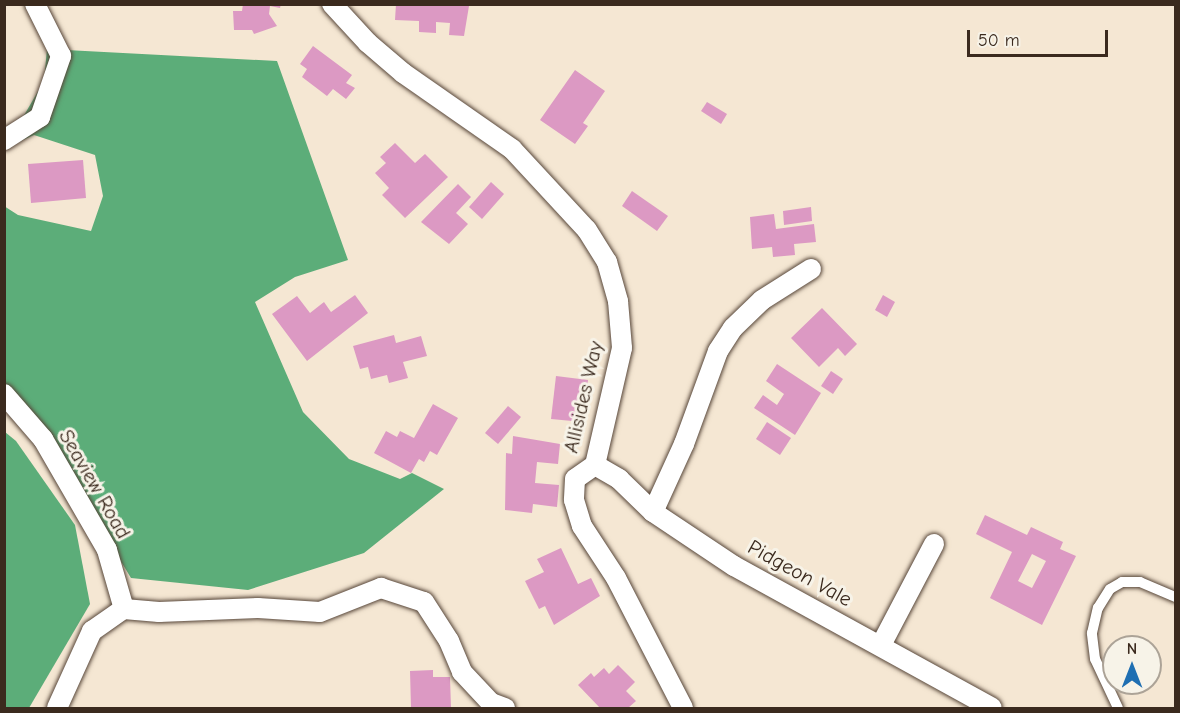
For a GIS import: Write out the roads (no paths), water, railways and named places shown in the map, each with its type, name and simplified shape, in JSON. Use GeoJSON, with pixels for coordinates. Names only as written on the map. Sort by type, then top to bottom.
{"type":"FeatureCollection","features":[{"type":"Feature","properties":{"kind":"street"},"geometry":{"type":"LineString","coordinates":[[4,140],[40,117],[61,56],[35,4]]}},
{"type":"Feature","properties":{"kind":"street","name":"Allisides Way"},"geometry":{"type":"LineString","coordinates":[[332,4],[368,43],[403,73],[512,149],[587,230],[606,262],[618,301],[622,348],[595,465],[575,479],[574,500],[582,526],[616,578],[683,708]]}},
{"type":"Feature","properties":{"kind":"street"},"geometry":{"type":"LineString","coordinates":[[653,512],[684,444],[718,351],[733,328],[762,300],[812,269]]}},
{"type":"Feature","properties":{"kind":"street","name":"Seaview Road"},"geometry":{"type":"LineString","coordinates":[[4,394],[43,439],[107,550],[124,609]]}},
{"type":"Feature","properties":{"kind":"street","name":"Pidgeon Vale"},"geometry":{"type":"LineString","coordinates":[[595,465],[619,479],[653,512],[734,566],[992,708]]}},
{"type":"Feature","properties":{"kind":"street"},"geometry":{"type":"LineString","coordinates":[[881,645],[934,544]]}},
{"type":"Feature","properties":{"kind":"street"},"geometry":{"type":"LineString","coordinates":[[57,708],[92,631],[124,609],[159,612],[258,608],[320,612],[381,588],[424,602],[449,640],[462,672],[491,703],[505,708]]}},
{"type":"Feature","properties":{"kind":"lane"},"geometry":{"type":"LineString","coordinates":[[1118,708],[1095,659],[1092,633],[1098,608],[1110,589],[1122,582],[1140,582],[1176,597]]}}]}
